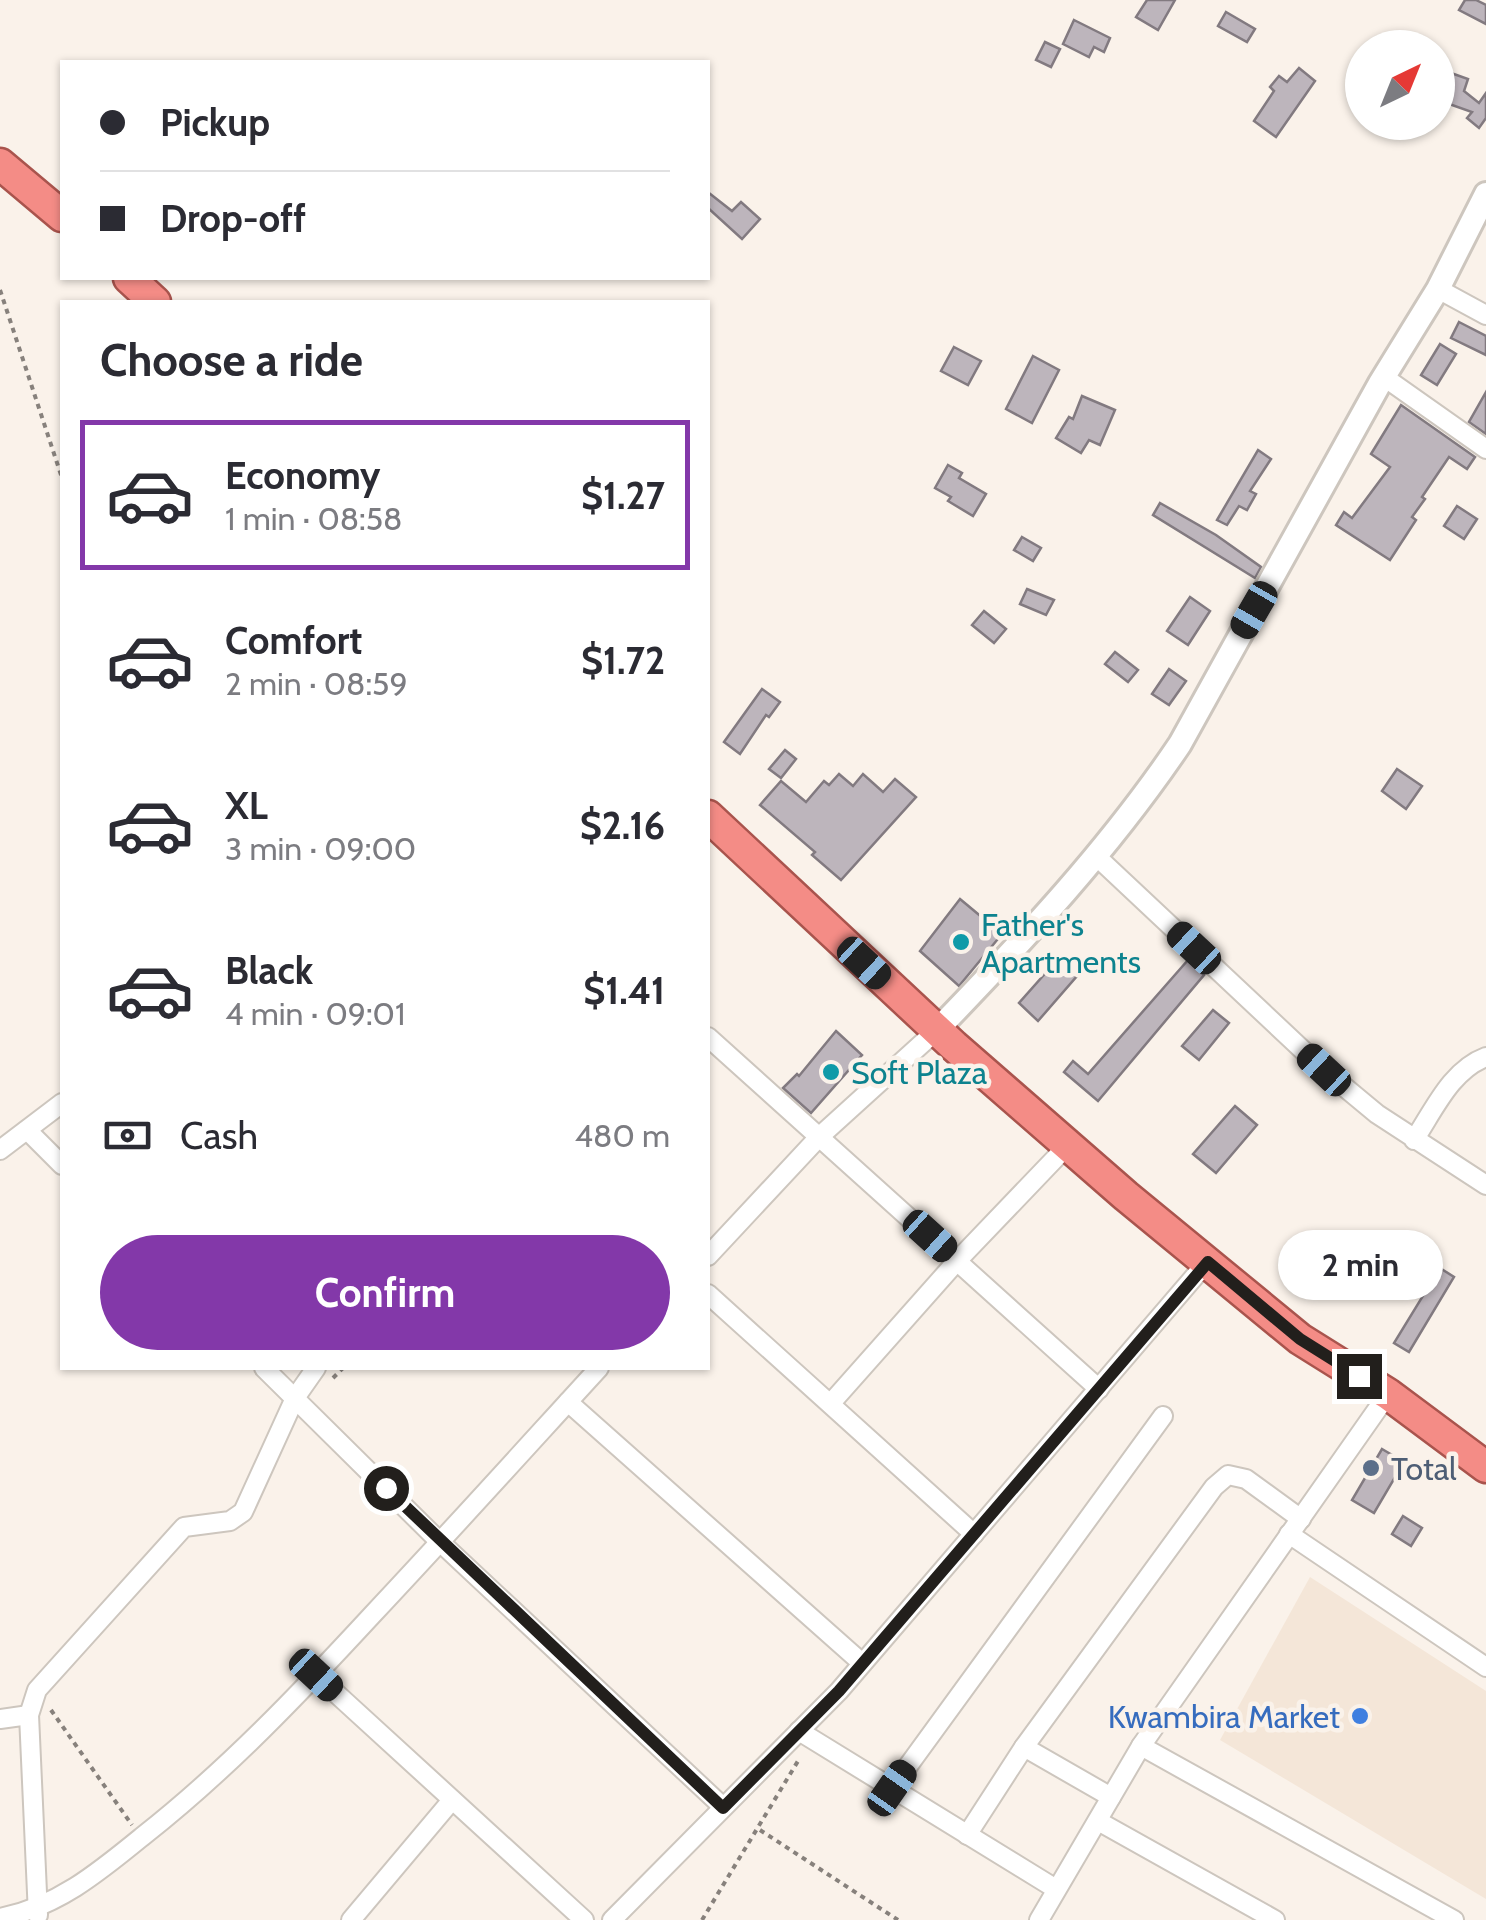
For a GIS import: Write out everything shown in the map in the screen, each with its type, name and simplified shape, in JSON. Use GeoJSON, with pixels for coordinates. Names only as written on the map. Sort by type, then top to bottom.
{"type":"FeatureCollection","features":[{"type":"Feature","properties":{"kind":"highway"},"geometry":{"type":"LineString","coordinates":[[0,164],[60,214]]}},
{"type":"Feature","properties":{"kind":"highway"},"geometry":{"type":"LineString","coordinates":[[131,280],[153,300]]}},
{"type":"Feature","properties":{"kind":"highway"},"geometry":{"type":"LineString","coordinates":[[710,819],[937,1030],[1300,1339],[1388,1394],[1486,1466]]}},
{"type":"Feature","properties":{"kind":"street"},"geometry":{"type":"LineString","coordinates":[[710,1254],[819,1137],[937,1030],[1032,932],[1154,783],[1180,744],[1384,377],[1438,289],[1486,194]]}},
{"type":"Feature","properties":{"kind":"street"},"geometry":{"type":"LineString","coordinates":[[1438,289],[1486,316]]}},
{"type":"Feature","properties":{"kind":"street"},"geometry":{"type":"LineString","coordinates":[[1384,377],[1486,449]]}},
{"type":"Feature","properties":{"kind":"street"},"geometry":{"type":"LineString","coordinates":[[1095,855],[1324,1070],[1414,1140],[1486,1185]]}},
{"type":"Feature","properties":{"kind":"street"},"geometry":{"type":"LineString","coordinates":[[710,1039],[1099,1389]]}},
{"type":"Feature","properties":{"kind":"street"},"geometry":{"type":"LineString","coordinates":[[1414,1140],[1458,1073],[1486,1057]]}},
{"type":"Feature","properties":{"kind":"street"},"geometry":{"type":"LineString","coordinates":[[0,1150],[60,1105]]}},
{"type":"Feature","properties":{"kind":"street"},"geometry":{"type":"LineString","coordinates":[[27,1130],[60,1164]]}},
{"type":"Feature","properties":{"kind":"street"},"geometry":{"type":"LineString","coordinates":[[831,1402],[1069,1144]]}},
{"type":"Feature","properties":{"kind":"street"},"geometry":{"type":"LineString","coordinates":[[612,1920],[723,1808],[805,1734],[1208,1262]]}},
{"type":"Feature","properties":{"kind":"street"},"geometry":{"type":"LineString","coordinates":[[710,1296],[974,1534]]}},
{"type":"Feature","properties":{"kind":"street"},"geometry":{"type":"LineString","coordinates":[[266,1370],[440,1542],[723,1808]]}},
{"type":"Feature","properties":{"kind":"street"},"geometry":{"type":"LineString","coordinates":[[38,1915],[28,1715],[37,1690],[184,1527],[230,1521],[243,1512],[295,1398],[315,1370]]}},
{"type":"Feature","properties":{"kind":"street"},"geometry":{"type":"LineString","coordinates":[[0,1918],[38,1915],[100,1872],[259,1735],[597,1370]]}},
{"type":"Feature","properties":{"kind":"street"},"geometry":{"type":"LineString","coordinates":[[1039,1920],[1141,1746],[1388,1394]]}},
{"type":"Feature","properties":{"kind":"street"},"geometry":{"type":"LineString","coordinates":[[568,1402],[862,1664]]}},
{"type":"Feature","properties":{"kind":"street"},"geometry":{"type":"LineString","coordinates":[[892,1788],[1163,1416]]}},
{"type":"Feature","properties":{"kind":"street"},"geometry":{"type":"LineString","coordinates":[[968,1834],[1024,1747],[1214,1487],[1228,1475],[1246,1478],[1295,1527],[1486,1668]]}},
{"type":"Feature","properties":{"kind":"street"},"geometry":{"type":"LineString","coordinates":[[316,1675],[584,1920]]}},
{"type":"Feature","properties":{"kind":"street"},"geometry":{"type":"LineString","coordinates":[[0,1719],[28,1715]]}},
{"type":"Feature","properties":{"kind":"street"},"geometry":{"type":"LineString","coordinates":[[805,1734],[1056,1889]]}},
{"type":"Feature","properties":{"kind":"street"},"geometry":{"type":"LineString","coordinates":[[1141,1746],[1454,1920]]}},
{"type":"Feature","properties":{"kind":"street"},"geometry":{"type":"LineString","coordinates":[[1024,1747],[1111,1798]]}},
{"type":"Feature","properties":{"kind":"street"},"geometry":{"type":"LineString","coordinates":[[351,1920],[452,1800]]}},
{"type":"Feature","properties":{"kind":"street"},"geometry":{"type":"LineString","coordinates":[[1098,1820],[1275,1920]]}},
{"type":"Feature","properties":{"kind":"path"},"geometry":{"type":"LineString","coordinates":[[0,290],[60,472]]}},
{"type":"Feature","properties":{"kind":"path"},"geometry":{"type":"LineString","coordinates":[[37,1690],[141,1838]]}},
{"type":"Feature","properties":{"kind":"path"},"geometry":{"type":"LineString","coordinates":[[702,1920],[758,1829],[805,1734]]}},
{"type":"Feature","properties":{"kind":"path"},"geometry":{"type":"LineString","coordinates":[[758,1829],[898,1920]]}},
{"type":"Feature","properties":{"kind":"shaded area","name":"Kwambira Market"},"geometry":{"type":"Polygon","coordinates":[[[1310,1577],[1486,1691],[1486,1899],[1220,1740],[1310,1577]]]}},
{"type":"Feature","properties":{"kind":"building"},"geometry":{"type":"Polygon","coordinates":[[[1147,0],[1175,0],[1158,30],[1136,17],[1147,0]]]}},
{"type":"Feature","properties":{"kind":"building"},"geometry":{"type":"Polygon","coordinates":[[[1465,0],[1486,5],[1486,24],[1459,10],[1465,0]]]}},
{"type":"Feature","properties":{"kind":"building"},"geometry":{"type":"Polygon","coordinates":[[[1226,12],[1255,29],[1247,42],[1218,26],[1226,12]]]}},
{"type":"Feature","properties":{"kind":"building"},"geometry":{"type":"Polygon","coordinates":[[[1074,20],[1110,38],[1104,52],[1094,47],[1089,57],[1063,44],[1074,20]]]}},
{"type":"Feature","properties":{"kind":"building"},"geometry":{"type":"Polygon","coordinates":[[[1045,42],[1060,49],[1051,67],[1036,60],[1045,42]]]}},
{"type":"Feature","properties":{"kind":"building"},"geometry":{"type":"Polygon","coordinates":[[[1299,68],[1315,81],[1276,137],[1254,121],[1279,76],[1287,82],[1299,68]]]}},
{"type":"Feature","properties":{"kind":"building"},"geometry":{"type":"Polygon","coordinates":[[[1455,74],[1468,79],[1464,91],[1479,103],[1486,93],[1486,118],[1479,128],[1467,118],[1472,112],[1455,106],[1455,74]]]}},
{"type":"Feature","properties":{"kind":"building"},"geometry":{"type":"Polygon","coordinates":[[[710,194],[732,211],[741,202],[760,219],[742,239],[710,210],[710,194]]]}},
{"type":"Feature","properties":{"kind":"building"},"geometry":{"type":"Polygon","coordinates":[[[1459,322],[1486,336],[1486,355],[1451,338],[1459,322]]]}},
{"type":"Feature","properties":{"kind":"building"},"geometry":{"type":"Polygon","coordinates":[[[1440,344],[1456,354],[1437,385],[1421,375],[1440,344]]]}},
{"type":"Feature","properties":{"kind":"building"},"geometry":{"type":"Polygon","coordinates":[[[954,347],[981,361],[968,385],[941,371],[954,347]]]}},
{"type":"Feature","properties":{"kind":"building"},"geometry":{"type":"Polygon","coordinates":[[[1033,356],[1059,370],[1032,423],[1006,409],[1033,356]]]}},
{"type":"Feature","properties":{"kind":"building"},"geometry":{"type":"Polygon","coordinates":[[[1486,392],[1486,434],[1469,422],[1486,392]]]}},
{"type":"Feature","properties":{"kind":"building"},"geometry":{"type":"Polygon","coordinates":[[[1082,396],[1115,410],[1100,445],[1089,440],[1081,453],[1056,438],[1069,417],[1073,419],[1082,396]]]}},
{"type":"Feature","properties":{"kind":"building"},"geometry":{"type":"Polygon","coordinates":[[[1401,405],[1475,457],[1467,469],[1449,457],[1422,497],[1425,499],[1412,517],[1416,520],[1390,560],[1336,525],[1344,512],[1352,518],[1390,467],[1371,454],[1401,405]]]}},
{"type":"Feature","properties":{"kind":"building"},"geometry":{"type":"Polygon","coordinates":[[[1258,450],[1271,459],[1250,491],[1256,494],[1247,510],[1239,506],[1227,525],[1217,520],[1258,450]]]}},
{"type":"Feature","properties":{"kind":"building"},"geometry":{"type":"Polygon","coordinates":[[[948,465],[962,473],[959,478],[986,494],[973,516],[935,488],[948,465]]]}},
{"type":"Feature","properties":{"kind":"building"},"geometry":{"type":"Polygon","coordinates":[[[1160,503],[1261,567],[1255,578],[1153,515],[1160,503]]]}},
{"type":"Feature","properties":{"kind":"building"},"geometry":{"type":"Polygon","coordinates":[[[1457,506],[1477,519],[1464,539],[1444,526],[1457,506]]]}},
{"type":"Feature","properties":{"kind":"building"},"geometry":{"type":"Polygon","coordinates":[[[1022,537],[1041,548],[1033,561],[1014,550],[1022,537]]]}},
{"type":"Feature","properties":{"kind":"building"},"geometry":{"type":"Polygon","coordinates":[[[1027,589],[1054,600],[1046,615],[1020,604],[1027,589]]]}},
{"type":"Feature","properties":{"kind":"building"},"geometry":{"type":"Polygon","coordinates":[[[1190,597],[1210,611],[1188,645],[1167,631],[1190,597]]]}},
{"type":"Feature","properties":{"kind":"building"},"geometry":{"type":"Polygon","coordinates":[[[984,611],[1006,629],[994,643],[972,625],[984,611]]]}},
{"type":"Feature","properties":{"kind":"building"},"geometry":{"type":"Polygon","coordinates":[[[1115,652],[1138,670],[1128,682],[1105,664],[1115,652]]]}},
{"type":"Feature","properties":{"kind":"building"},"geometry":{"type":"Polygon","coordinates":[[[1169,669],[1186,681],[1169,705],[1152,694],[1169,669]]]}},
{"type":"Feature","properties":{"kind":"building"},"geometry":{"type":"Polygon","coordinates":[[[762,689],[780,702],[769,717],[766,715],[740,754],[724,742],[762,689]]]}},
{"type":"Feature","properties":{"kind":"building"},"geometry":{"type":"Polygon","coordinates":[[[785,750],[796,759],[781,778],[769,769],[785,750]]]}},
{"type":"Feature","properties":{"kind":"building"},"geometry":{"type":"Polygon","coordinates":[[[1397,769],[1422,786],[1406,809],[1382,791],[1397,769]]]}},
{"type":"Feature","properties":{"kind":"building"},"geometry":{"type":"Polygon","coordinates":[[[839,774],[853,786],[863,774],[883,792],[895,779],[916,797],[841,880],[760,805],[781,781],[806,802],[824,781],[829,785],[839,774]]]}},
{"type":"Feature","properties":{"kind":"building","name":"Father's Apartments"},"geometry":{"type":"Polygon","coordinates":[[[960,899],[1002,934],[959,986],[920,951],[960,899]]]}},
{"type":"Feature","properties":{"kind":"building"},"geometry":{"type":"Polygon","coordinates":[[[1058,959],[1077,976],[1038,1021],[1019,1003],[1058,959]]]}},
{"type":"Feature","properties":{"kind":"building"},"geometry":{"type":"Polygon","coordinates":[[[1188,960],[1204,975],[1098,1101],[1064,1072],[1073,1061],[1088,1074],[1188,960]]]}},
{"type":"Feature","properties":{"kind":"building"},"geometry":{"type":"Polygon","coordinates":[[[1213,1010],[1229,1023],[1199,1060],[1182,1046],[1213,1010]]]}},
{"type":"Feature","properties":{"kind":"building","name":"Soft Plaza"},"geometry":{"type":"Polygon","coordinates":[[[836,1031],[862,1055],[811,1113],[783,1088],[799,1076],[836,1031]]]}},
{"type":"Feature","properties":{"kind":"building"},"geometry":{"type":"Polygon","coordinates":[[[1235,1106],[1257,1125],[1216,1173],[1193,1154],[1235,1106]]]}},
{"type":"Feature","properties":{"kind":"building"},"geometry":{"type":"Polygon","coordinates":[[[1440,1268],[1454,1277],[1409,1352],[1394,1343],[1440,1268]]]}},
{"type":"Feature","properties":{"kind":"building"},"geometry":{"type":"Polygon","coordinates":[[[1382,1449],[1404,1462],[1374,1513],[1352,1500],[1382,1449]]]}},
{"type":"Feature","properties":{"kind":"building"},"geometry":{"type":"Polygon","coordinates":[[[1403,1516],[1422,1528],[1411,1546],[1392,1534],[1403,1516]]]}},
{"type":"Feature","properties":{"kind":"place","name":"Father's Apartments"},"geometry":{"type":"Point","coordinates":[961,942]}},
{"type":"Feature","properties":{"kind":"place","name":"Soft Plaza"},"geometry":{"type":"Point","coordinates":[831,1072]}},
{"type":"Feature","properties":{"kind":"place","name":"Total"},"geometry":{"type":"Point","coordinates":[1371,1468]}},
{"type":"Feature","properties":{"kind":"place","name":"Kwambira Market"},"geometry":{"type":"Point","coordinates":[1360,1716]}},
{"type":"Feature","properties":{"kind":"route"},"geometry":{"type":"LineString","coordinates":[[386,1488],[723,1808],[839,1691],[1208,1262],[1300,1339],[1359,1376]]}}]}
